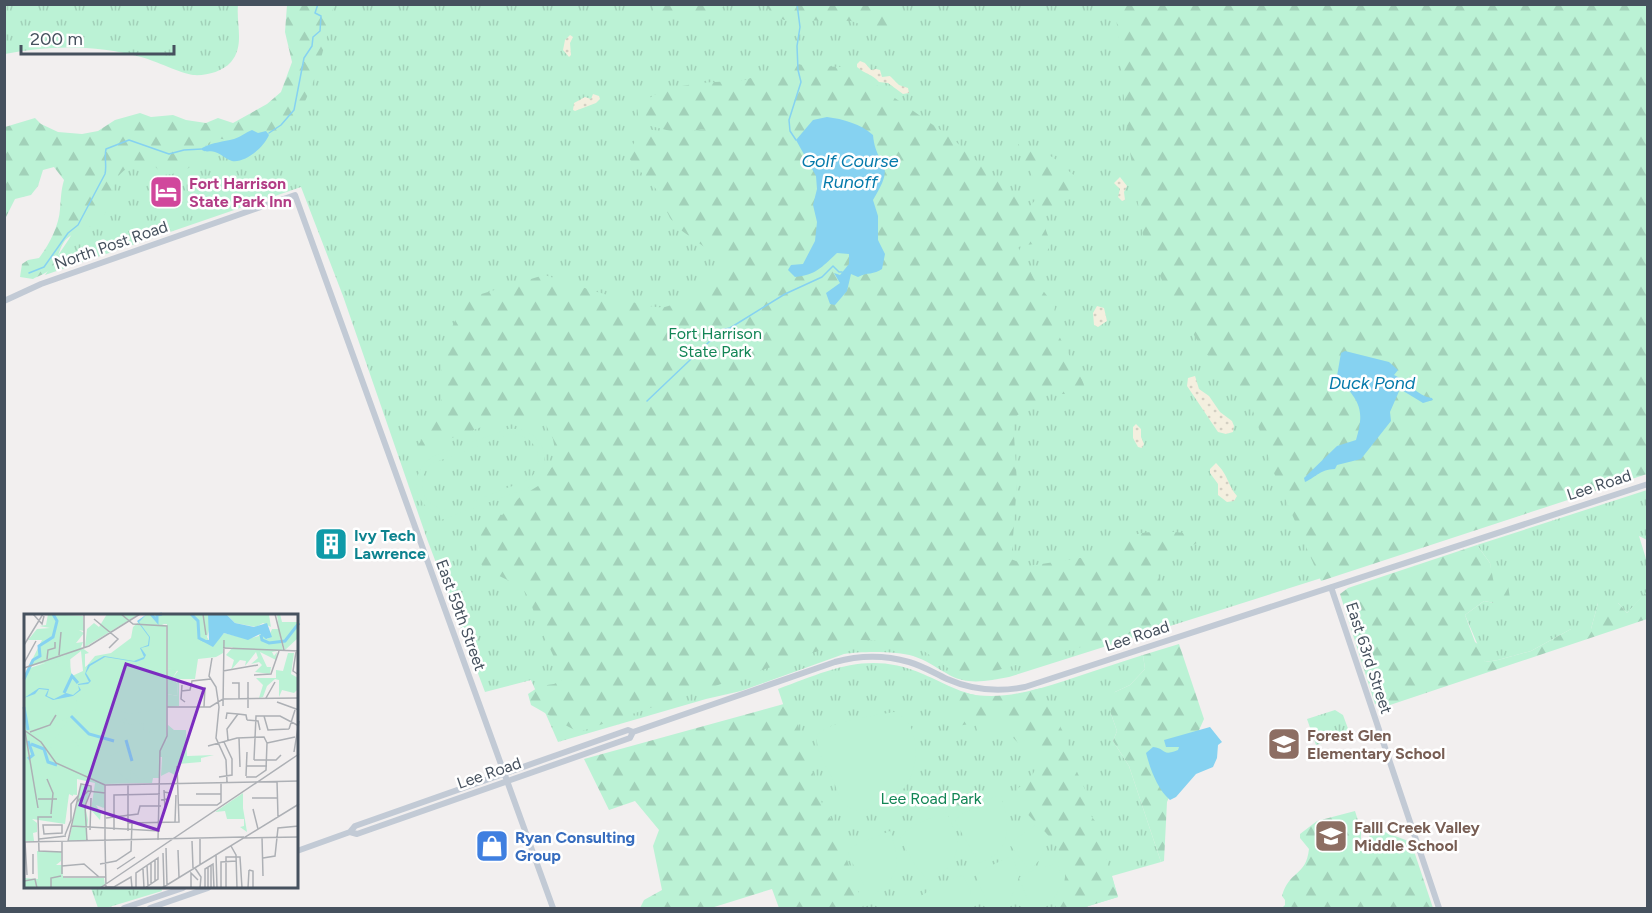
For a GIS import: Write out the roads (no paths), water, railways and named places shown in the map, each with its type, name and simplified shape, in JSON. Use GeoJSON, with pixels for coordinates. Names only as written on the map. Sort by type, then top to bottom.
{"type":"FeatureCollection","features":[{"type":"Feature","properties":{"kind":"street","name":"North Post Road"},"geometry":{"type":"LineString","coordinates":[[4,301],[41,284],[295,195]]}},
{"type":"Feature","properties":{"kind":"street","name":"East 59th Street"},"geometry":{"type":"LineString","coordinates":[[295,195],[553,909]]}},
{"type":"Feature","properties":{"kind":"street","name":"Lee Road"},"geometry":{"type":"LineString","coordinates":[[298,851],[350,832],[355,826],[504,772],[628,730],[633,732],[831,663],[858,657],[882,657],[908,661],[955,682],[980,688],[1004,690],[1025,687],[1647,484]]}},
{"type":"Feature","properties":{"kind":"street","name":"East 63rd Street"},"geometry":{"type":"LineString","coordinates":[[1331,587],[1439,909]]}},
{"type":"Feature","properties":{"kind":"street","name":"Lee Road"},"geometry":{"type":"LineString","coordinates":[[350,832],[357,834],[630,738],[633,732]]}},
{"type":"Feature","properties":{"kind":"street"},"geometry":{"type":"LineString","coordinates":[[124,909],[180,889]]}},
{"type":"Feature","properties":{"kind":"street"},"geometry":{"type":"LineString","coordinates":[[150,909],[205,889]]}},
{"type":"Feature","properties":{"kind":"water","name":"Golf Course Runoff"},"geometry":{"type":"Polygon","coordinates":[[[827,117],[852,123],[873,135],[885,171],[873,200],[878,216],[878,240],[885,254],[882,269],[858,277],[851,274],[847,291],[835,305],[830,304],[826,293],[840,283],[834,273],[840,275],[849,264],[849,254],[837,253],[823,266],[808,274],[795,277],[788,270],[791,265],[803,264],[815,241],[817,222],[813,205],[817,189],[816,176],[796,140],[813,120],[827,117]]]}},
{"type":"Feature","properties":{"kind":"water"},"geometry":{"type":"Polygon","coordinates":[[[252,130],[258,133],[266,131],[269,135],[259,149],[249,157],[232,161],[213,151],[202,150],[206,146],[237,138],[252,130]]]}},
{"type":"Feature","properties":{"kind":"water","name":"Duck Pond"},"geometry":{"type":"Polygon","coordinates":[[[1345,351],[1389,362],[1398,370],[1394,375],[1433,400],[1423,403],[1400,389],[1390,412],[1391,421],[1361,459],[1337,465],[1335,469],[1322,472],[1305,482],[1304,478],[1337,446],[1356,440],[1360,420],[1358,405],[1337,376],[1341,353],[1345,351]]]}},
{"type":"Feature","properties":{"kind":"water"},"geometry":{"type":"Polygon","coordinates":[[[1210,727],[1222,742],[1218,745],[1217,758],[1213,767],[1196,774],[1176,797],[1170,800],[1158,784],[1146,753],[1153,747],[1166,752],[1178,750],[1179,747],[1166,747],[1164,740],[1210,727]]]}},
{"type":"Feature","properties":{"kind":"waterway"},"geometry":{"type":"LineString","coordinates":[[269,133],[281,125],[294,110],[304,58],[312,46],[313,37],[320,31],[321,16],[315,13],[318,4]]}},
{"type":"Feature","properties":{"kind":"waterway"},"geometry":{"type":"LineString","coordinates":[[796,140],[790,131],[789,120],[801,82],[798,70],[797,46],[800,27],[797,4]]}},
{"type":"Feature","properties":{"kind":"waterway"},"geometry":{"type":"LineString","coordinates":[[29,273],[44,267],[68,233],[78,225],[105,174],[106,149],[129,140],[169,154],[202,149]]}},
{"type":"Feature","properties":{"kind":"waterway"},"geometry":{"type":"LineString","coordinates":[[647,401],[710,341],[717,339],[721,330],[730,328],[785,294],[822,277],[833,266],[842,272]]}},
{"type":"Feature","properties":{"kind":"place","name":"Fort Harrison State Park Inn"},"geometry":{"type":"Point","coordinates":[166,192]}},
{"type":"Feature","properties":{"kind":"place","name":"Ivy Tech Lawrence"},"geometry":{"type":"Point","coordinates":[331,544]}},
{"type":"Feature","properties":{"kind":"place","name":"Forest Glen Elementary School"},"geometry":{"type":"Point","coordinates":[1284,744]}},
{"type":"Feature","properties":{"kind":"place","name":"Falll Creek Valley Middle School"},"geometry":{"type":"Point","coordinates":[1331,836]}},
{"type":"Feature","properties":{"kind":"place","name":"Ryan Consulting Group"},"geometry":{"type":"Point","coordinates":[492,846]}},
{"type":"Feature","properties":{"kind":"park label","name":"Fort Harrison State Park"},"geometry":{"type":"Point","coordinates":[715,342]}},
{"type":"Feature","properties":{"kind":"park label","name":"Lee Road Park"},"geometry":{"type":"Point","coordinates":[931,798]}}]}
